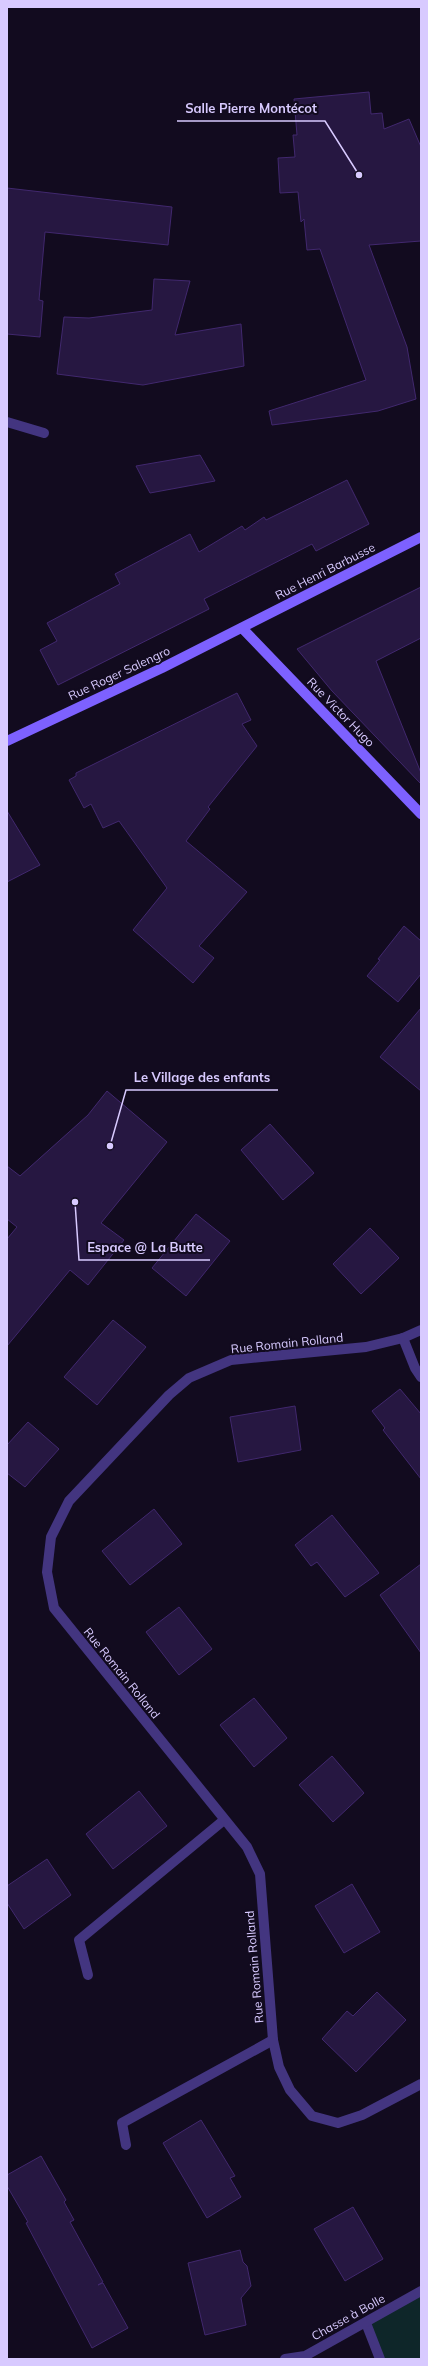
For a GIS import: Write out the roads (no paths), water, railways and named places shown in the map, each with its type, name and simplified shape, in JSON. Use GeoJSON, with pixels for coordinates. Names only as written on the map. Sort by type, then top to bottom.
{"type":"FeatureCollection","features":[{"type":"Feature","properties":{"kind":"main road","name":"Rue Henri Barbusse"},"geometry":{"type":"LineString","coordinates":[[242,628],[421,537]]}},
{"type":"Feature","properties":{"kind":"main road","name":"Rue Roger Salengro"},"geometry":{"type":"LineString","coordinates":[[7,741],[242,628]]}},
{"type":"Feature","properties":{"kind":"main road","name":"Rue Victor Hugo"},"geometry":{"type":"LineString","coordinates":[[242,628],[419,809]]}},
{"type":"Feature","properties":{"kind":"street"},"geometry":{"type":"LineString","coordinates":[[7,422],[44,433]]}},
{"type":"Feature","properties":{"kind":"street","name":"Rue Romain Rolland"},"geometry":{"type":"LineString","coordinates":[[421,1330],[403,1338],[366,1347],[231,1360],[189,1378],[169,1395],[69,1501],[51,1537],[47,1572],[54,1608],[247,1847],[260,1874],[273,2040],[280,2067],[290,2090],[312,2116],[338,2123],[362,2116],[421,2084]]}},
{"type":"Feature","properties":{"kind":"street"},"geometry":{"type":"LineString","coordinates":[[403,1338],[414,1368],[421,1377]]}},
{"type":"Feature","properties":{"kind":"street"},"geometry":{"type":"LineString","coordinates":[[88,1975],[79,1940],[224,1820]]}},
{"type":"Feature","properties":{"kind":"street"},"geometry":{"type":"LineString","coordinates":[[126,2145],[122,2123],[273,2040]]}},
{"type":"Feature","properties":{"kind":"street","name":"Chasse à Bolle"},"geometry":{"type":"LineString","coordinates":[[285,2359],[305,2356],[421,2291]]}},
{"type":"Feature","properties":{"kind":"street"},"geometry":{"type":"LineString","coordinates":[[366,2323],[380,2359]]}},
{"type":"Feature","properties":{"kind":"place","name":"Salle Pierre Montécot"},"geometry":{"type":"Point","coordinates":[359,175]}},
{"type":"Feature","properties":{"kind":"place","name":"Le Village des enfants"},"geometry":{"type":"Point","coordinates":[110,1146]}},
{"type":"Feature","properties":{"kind":"place","name":"Espace @ La Butte"},"geometry":{"type":"Point","coordinates":[75,1202]}}]}
